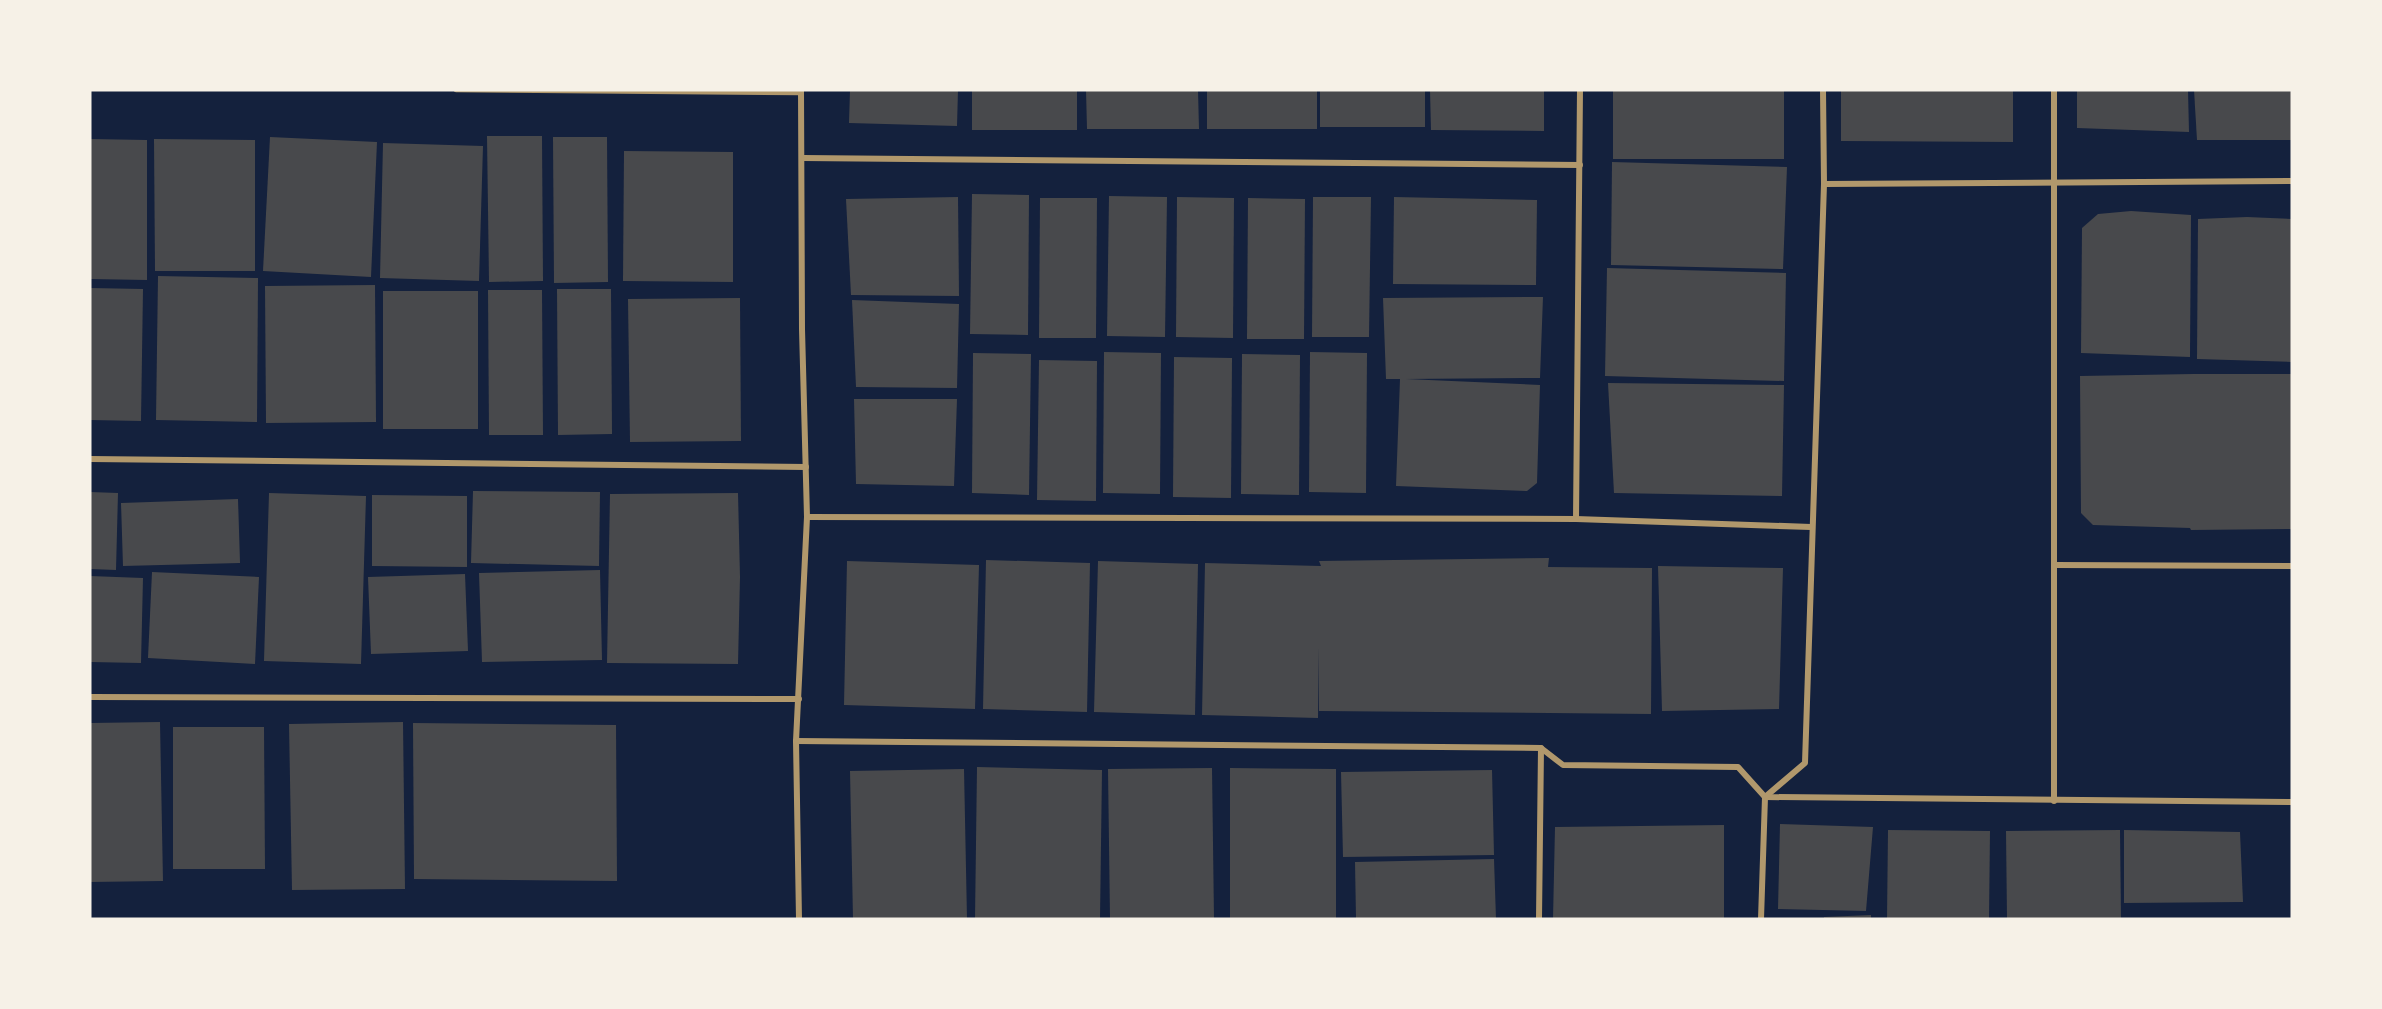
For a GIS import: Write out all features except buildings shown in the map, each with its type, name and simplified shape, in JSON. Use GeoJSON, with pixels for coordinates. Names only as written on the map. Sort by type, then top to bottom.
{"type":"FeatureCollection","features":[{"type":"Feature","properties":{"kind":"street"},"geometry":{"type":"LineString","coordinates":[[1576,519],[1580,90]]}},
{"type":"Feature","properties":{"kind":"street"},"geometry":{"type":"LineString","coordinates":[[1765,797],[1804,763],[1824,184],[1823,90]]}},
{"type":"Feature","properties":{"kind":"street"},"geometry":{"type":"LineString","coordinates":[[2054,90],[2054,801]]}},
{"type":"Feature","properties":{"kind":"street"},"geometry":{"type":"LineString","coordinates":[[800,919],[796,741],[800,699],[807,517],[802,329],[801,91]]}},
{"type":"Feature","properties":{"kind":"street"},"geometry":{"type":"LineString","coordinates":[[803,158],[1580,165]]}},
{"type":"Feature","properties":{"kind":"street"},"geometry":{"type":"LineString","coordinates":[[1824,184],[2292,181]]}},
{"type":"Feature","properties":{"kind":"street"},"geometry":{"type":"LineString","coordinates":[[90,459],[806,467]]}},
{"type":"Feature","properties":{"kind":"street"},"geometry":{"type":"LineString","coordinates":[[807,517],[1576,519],[1811,527]]}},
{"type":"Feature","properties":{"kind":"street"},"geometry":{"type":"LineString","coordinates":[[2055,565],[2292,566]]}},
{"type":"Feature","properties":{"kind":"street"},"geometry":{"type":"LineString","coordinates":[[90,697],[800,699]]}},
{"type":"Feature","properties":{"kind":"street"},"geometry":{"type":"LineString","coordinates":[[796,741],[1541,748],[1563,765],[1738,767],[1765,797],[1761,919]]}},
{"type":"Feature","properties":{"kind":"street"},"geometry":{"type":"LineString","coordinates":[[1539,919],[1541,748]]}},
{"type":"Feature","properties":{"kind":"street"},"geometry":{"type":"LineString","coordinates":[[1765,797],[2292,802]]}},
{"type":"Feature","properties":{"kind":"lane"},"geometry":{"type":"LineString","coordinates":[[456,90],[801,91]]}}]}
